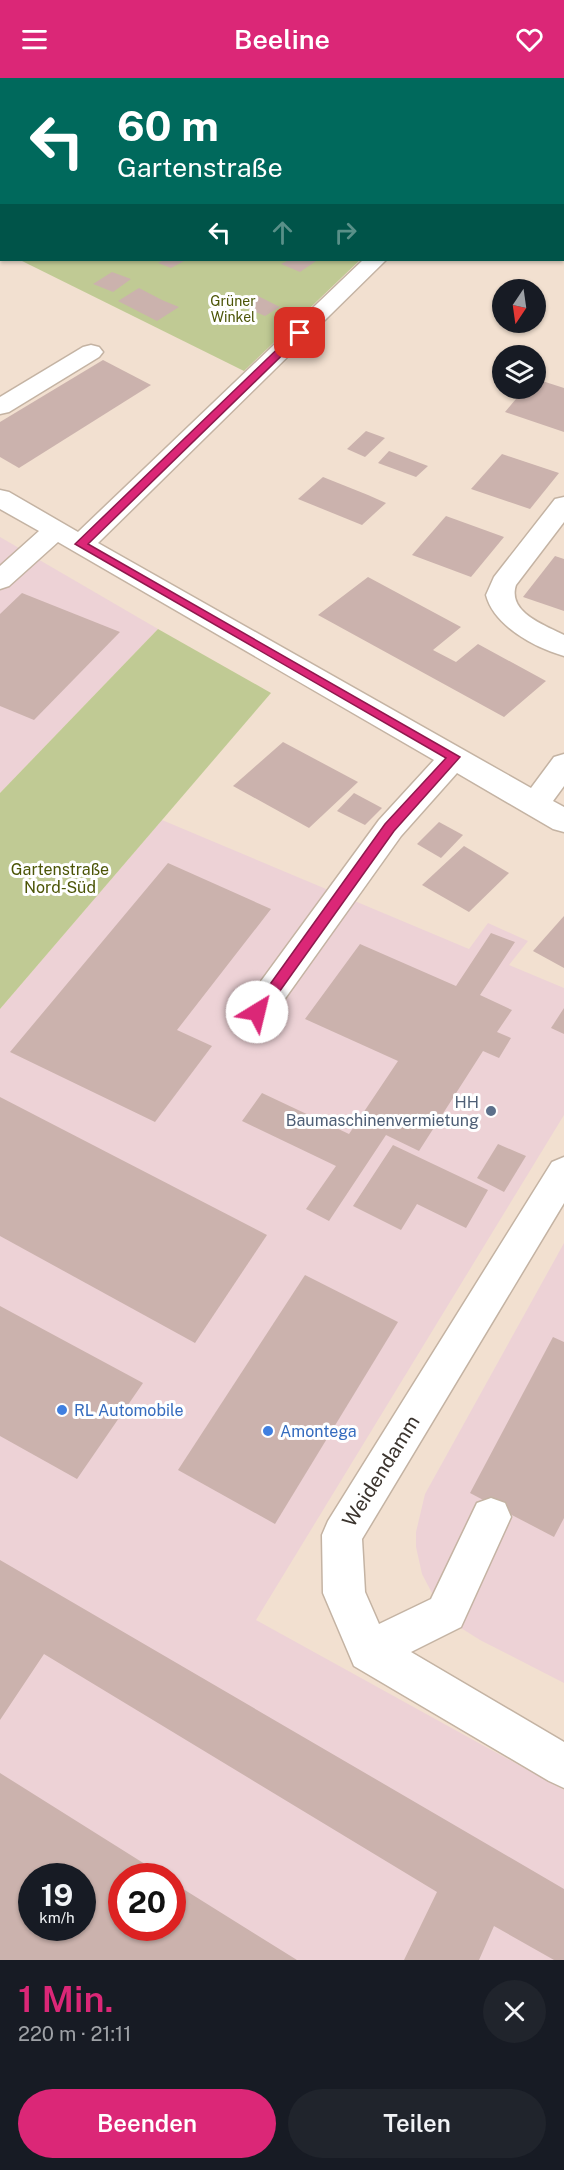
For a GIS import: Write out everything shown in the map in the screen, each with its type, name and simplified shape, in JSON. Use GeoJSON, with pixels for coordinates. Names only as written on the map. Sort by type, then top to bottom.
{"type":"FeatureCollection","features":[{"type":"Feature","properties":{"kind":"street"},"geometry":{"type":"LineString","coordinates":[[81,544],[374,261]]}},
{"type":"Feature","properties":{"kind":"street"},"geometry":{"type":"LineString","coordinates":[[0,407],[91,352]]}},
{"type":"Feature","properties":{"kind":"street"},"geometry":{"type":"LineString","coordinates":[[0,498],[564,821]]}},
{"type":"Feature","properties":{"kind":"street"},"geometry":{"type":"LineString","coordinates":[[564,505],[503,582],[499,596],[504,608],[513,618],[564,647]]}},
{"type":"Feature","properties":{"kind":"street"},"geometry":{"type":"LineString","coordinates":[[0,580],[56,530]]}},
{"type":"Feature","properties":{"kind":"street"},"geometry":{"type":"LineString","coordinates":[[257,1012],[390,828],[454,757]]}},
{"type":"Feature","properties":{"kind":"street"},"geometry":{"type":"LineString","coordinates":[[535,805],[564,764]]}},
{"type":"Feature","properties":{"kind":"street","name":"Weidendamm"},"geometry":{"type":"LineString","coordinates":[[369,1651],[344,1593],[342,1535],[564,1172]]}},
{"type":"Feature","properties":{"kind":"street"},"geometry":{"type":"LineString","coordinates":[[369,1651],[446,1613],[491,1517]]}},
{"type":"Feature","properties":{"kind":"street"},"geometry":{"type":"LineString","coordinates":[[369,1651],[564,1766]]}},
{"type":"Feature","properties":{"kind":"shaded area"},"geometry":{"type":"Polygon","coordinates":[[[0,537],[158,629],[0,793],[0,537]]]}},
{"type":"Feature","properties":{"kind":"shaded area"},"geometry":{"type":"Polygon","coordinates":[[[162,820],[469,949],[488,923],[528,941],[509,965],[564,988],[564,1115],[256,1620],[564,1790],[564,1960],[0,1960],[0,1009],[162,820]]]}},
{"type":"Feature","properties":{"kind":"shaded area"},"geometry":{"type":"Polygon","coordinates":[[[564,1243],[564,1683],[480,1640],[461,1628],[446,1613],[434,1597],[422,1574],[416,1547],[416,1532],[425,1494],[564,1243]]]}},
{"type":"Feature","properties":{"kind":"green space","name":"Grüner Winkel"},"geometry":{"type":"Polygon","coordinates":[[[22,261],[359,261],[244,371],[22,261]]]}},
{"type":"Feature","properties":{"kind":"green space","name":"Gartenstraße Nord-Süd"},"geometry":{"type":"Polygon","coordinates":[[[158,629],[271,693],[0,1009],[0,793],[158,629]]]}},
{"type":"Feature","properties":{"kind":"building"},"geometry":{"type":"Polygon","coordinates":[[[162,261],[184,261],[171,268],[158,263],[162,261]]]}},
{"type":"Feature","properties":{"kind":"building"},"geometry":{"type":"Polygon","coordinates":[[[287,261],[316,261],[300,272],[281,264],[287,261]]]}},
{"type":"Feature","properties":{"kind":"building"},"geometry":{"type":"Polygon","coordinates":[[[112,272],[131,279],[113,292],[93,284],[112,272]]]}},
{"type":"Feature","properties":{"kind":"building"},"geometry":{"type":"Polygon","coordinates":[[[139,288],[179,307],[157,321],[118,301],[139,288]]]}},
{"type":"Feature","properties":{"kind":"building"},"geometry":{"type":"Polygon","coordinates":[[[256,295],[280,307],[265,316],[240,305],[256,295]]]}},
{"type":"Feature","properties":{"kind":"building"},"geometry":{"type":"Polygon","coordinates":[[[103,360],[151,385],[19,468],[0,457],[0,422],[103,360]]]}},
{"type":"Feature","properties":{"kind":"building"},"geometry":{"type":"Polygon","coordinates":[[[546,382],[564,388],[564,432],[505,412],[516,399],[546,399],[546,382]]]}},
{"type":"Feature","properties":{"kind":"building"},"geometry":{"type":"Polygon","coordinates":[[[366,431],[385,438],[365,457],[347,449],[366,431]]]}},
{"type":"Feature","properties":{"kind":"building"},"geometry":{"type":"Polygon","coordinates":[[[389,451],[428,466],[416,477],[378,463],[389,451]]]}},
{"type":"Feature","properties":{"kind":"building"},"geometry":{"type":"Polygon","coordinates":[[[502,454],[559,473],[530,509],[471,489],[502,454]]]}},
{"type":"Feature","properties":{"kind":"building"},"geometry":{"type":"Polygon","coordinates":[[[323,477],[386,503],[362,525],[298,499],[323,477]]]}},
{"type":"Feature","properties":{"kind":"building"},"geometry":{"type":"Polygon","coordinates":[[[446,516],[504,537],[471,577],[412,555],[446,516]]]}},
{"type":"Feature","properties":{"kind":"building"},"geometry":{"type":"Polygon","coordinates":[[[555,556],[564,559],[564,611],[523,597],[555,556]]]}},
{"type":"Feature","properties":{"kind":"building"},"geometry":{"type":"Polygon","coordinates":[[[368,577],[461,627],[433,650],[456,662],[478,644],[546,681],[504,717],[318,615],[368,577]]]}},
{"type":"Feature","properties":{"kind":"building"},"geometry":{"type":"Polygon","coordinates":[[[22,593],[120,632],[34,720],[0,706],[0,614],[22,593]]]}},
{"type":"Feature","properties":{"kind":"building"},"geometry":{"type":"Polygon","coordinates":[[[283,742],[358,782],[309,828],[233,786],[283,742]]]}},
{"type":"Feature","properties":{"kind":"building"},"geometry":{"type":"Polygon","coordinates":[[[354,793],[382,808],[365,825],[337,811],[354,793]]]}},
{"type":"Feature","properties":{"kind":"building"},"geometry":{"type":"Polygon","coordinates":[[[439,822],[463,835],[441,858],[417,844],[439,822]]]}},
{"type":"Feature","properties":{"kind":"building"},"geometry":{"type":"Polygon","coordinates":[[[464,846],[509,873],[469,912],[422,885],[464,846]]]}},
{"type":"Feature","properties":{"kind":"building"},"geometry":{"type":"Polygon","coordinates":[[[168,863],[271,909],[177,1030],[212,1046],[155,1122],[10,1052],[168,863]]]}},
{"type":"Feature","properties":{"kind":"building"},"geometry":{"type":"Polygon","coordinates":[[[564,916],[564,968],[533,951],[564,916]]]}},
{"type":"Feature","properties":{"kind":"building"},"geometry":{"type":"Polygon","coordinates":[[[491,933],[515,942],[480,995],[512,1010],[497,1032],[511,1038],[499,1058],[483,1051],[419,1151],[386,1135],[329,1221],[306,1209],[336,1166],[242,1121],[262,1093],[349,1134],[398,1061],[305,1019],[360,944],[456,986],[491,933]]]}},
{"type":"Feature","properties":{"kind":"building"},"geometry":{"type":"Polygon","coordinates":[[[564,1008],[564,1034],[551,1028],[564,1008]]]}},
{"type":"Feature","properties":{"kind":"building"},"geometry":{"type":"Polygon","coordinates":[[[0,1097],[267,1235],[195,1343],[0,1236],[0,1097]]]}},
{"type":"Feature","properties":{"kind":"building"},"geometry":{"type":"Polygon","coordinates":[[[498,1144],[526,1156],[504,1192],[477,1178],[498,1144]]]}},
{"type":"Feature","properties":{"kind":"building"},"geometry":{"type":"Polygon","coordinates":[[[393,1145],[488,1190],[466,1228],[417,1204],[401,1230],[353,1206],[393,1145]]]}},
{"type":"Feature","properties":{"kind":"building","name":"Amontega"},"geometry":{"type":"Polygon","coordinates":[[[305,1275],[398,1322],[275,1524],[178,1470],[305,1275]]]}},
{"type":"Feature","properties":{"kind":"building","name":"RL Automobile"},"geometry":{"type":"Polygon","coordinates":[[[0,1306],[143,1383],[77,1479],[0,1436],[0,1306]]]}},
{"type":"Feature","properties":{"kind":"building"},"geometry":{"type":"Polygon","coordinates":[[[553,1337],[564,1342],[564,1518],[554,1537],[470,1493],[553,1337]]]}},
{"type":"Feature","properties":{"kind":"building"},"geometry":{"type":"Polygon","coordinates":[[[0,1560],[564,1889],[564,1960],[554,1960],[494,1926],[479,1960],[404,1960],[437,1892],[44,1654],[0,1720],[0,1560]]]}},
{"type":"Feature","properties":{"kind":"building"},"geometry":{"type":"Polygon","coordinates":[[[0,1773],[143,1863],[108,1863],[108,1941],[186,1941],[186,1891],[297,1960],[0,1960],[0,1773]]]}},
{"type":"Feature","properties":{"kind":"place","name":"HH Baumaschinenvermietung"},"geometry":{"type":"Point","coordinates":[491,1111]}},
{"type":"Feature","properties":{"kind":"place","name":"RL Automobile"},"geometry":{"type":"Point","coordinates":[62,1410]}},
{"type":"Feature","properties":{"kind":"place","name":"Amontega"},"geometry":{"type":"Point","coordinates":[268,1431]}},
{"type":"Feature","properties":{"kind":"route"},"geometry":{"type":"LineString","coordinates":[[257,1012],[390,828],[454,757],[81,544],[300,333]]}}]}
